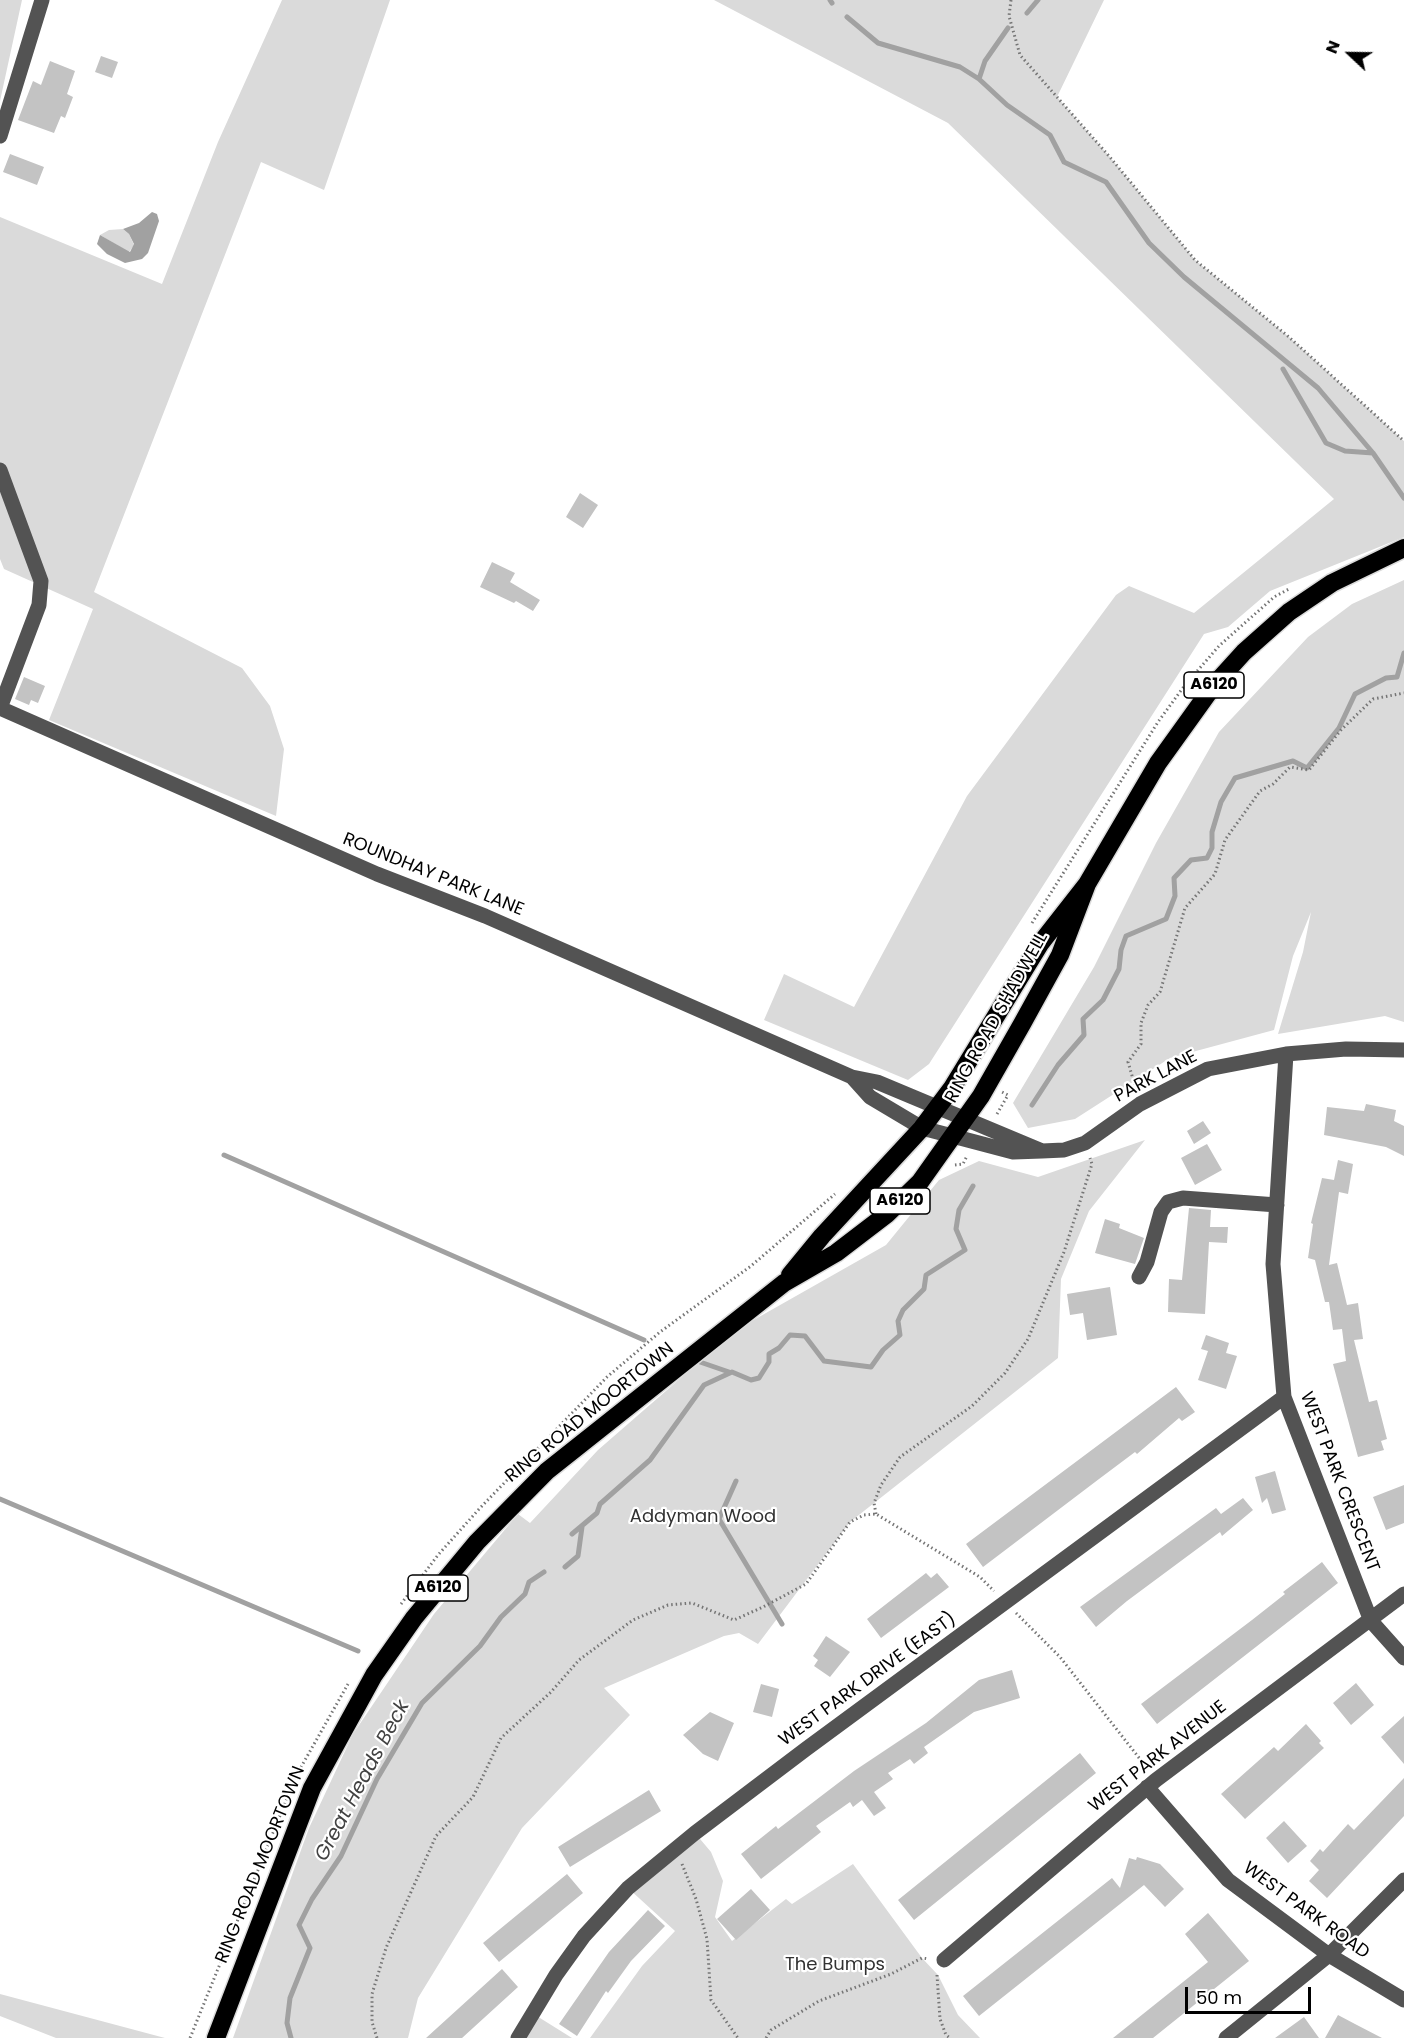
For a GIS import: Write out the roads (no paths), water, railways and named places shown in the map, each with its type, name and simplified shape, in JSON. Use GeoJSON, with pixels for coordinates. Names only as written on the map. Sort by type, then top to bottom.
{"type":"FeatureCollection","features":[{"type":"Feature","properties":{"kind":"highway","name":"RING ROAD SHADWELL"},"geometry":{"type":"LineString","coordinates":[[953,1138],[1023,1024],[1059,954],[1088,884],[1158,763],[1186,720],[1229,668],[1289,612],[1332,583],[1404,548]]}},
{"type":"Feature","properties":{"kind":"highway","name":"RING ROAD SHADWELL"},"geometry":{"type":"LineString","coordinates":[[937,1108],[952,1088],[1040,944],[1088,884]]}},
{"type":"Feature","properties":{"kind":"highway","name":"RING ROAD MOORTOWN"},"geometry":{"type":"LineString","coordinates":[[784,1283],[822,1236],[922,1128],[937,1108]]}},
{"type":"Feature","properties":{"kind":"highway","name":"RING ROAD MOORTOWN"},"geometry":{"type":"LineString","coordinates":[[216,2038],[312,1788],[369,1683],[414,1618],[477,1542],[547,1471],[784,1283],[836,1253],[887,1214],[920,1182],[953,1138]]}},
{"type":"Feature","properties":{"kind":"street"},"geometry":{"type":"LineString","coordinates":[[0,136],[42,0]]}},
{"type":"Feature","properties":{"kind":"street"},"geometry":{"type":"LineString","coordinates":[[0,470],[41,581],[39,605],[0,708]]}},
{"type":"Feature","properties":{"kind":"street","name":"ROUNDHAY PARK LANE"},"geometry":{"type":"LineString","coordinates":[[0,708],[377,874],[496,921],[852,1077],[877,1082],[965,1120]]}},
{"type":"Feature","properties":{"kind":"street","name":"PARK LANE"},"geometry":{"type":"LineString","coordinates":[[953,1138],[1013,1152],[1064,1150],[1085,1143],[1140,1104],[1208,1069],[1250,1059],[1286,1054],[1346,1049],[1404,1050]]}},
{"type":"Feature","properties":{"kind":"street","name":"WEST PARK CRESCENT"},"geometry":{"type":"LineString","coordinates":[[1286,1054],[1273,1264],[1284,1397],[1371,1621],[1404,1658]]}},
{"type":"Feature","properties":{"kind":"street","name":"ROUNDHAY PARK LANE"},"geometry":{"type":"LineString","coordinates":[[852,1077],[870,1097],[922,1128],[953,1138]]}},
{"type":"Feature","properties":{"kind":"street","name":"PARK LANE"},"geometry":{"type":"LineString","coordinates":[[965,1120],[1042,1151]]}},
{"type":"Feature","properties":{"kind":"street"},"geometry":{"type":"LineString","coordinates":[[1139,1277],[1147,1262],[1161,1212],[1168,1202],[1183,1198],[1276,1205]]}},
{"type":"Feature","properties":{"kind":"street","name":"WEST PARK DRIVE (EAST)"},"geometry":{"type":"LineString","coordinates":[[518,2038],[556,1974],[584,1936],[628,1888],[673,1850],[806,1749],[1006,1604],[1284,1397]]}},
{"type":"Feature","properties":{"kind":"street","name":"WEST PARK AVENUE"},"geometry":{"type":"LineString","coordinates":[[944,1959],[1151,1784],[1404,1594]]}},
{"type":"Feature","properties":{"kind":"street","name":"WEST PARK ROAD"},"geometry":{"type":"LineString","coordinates":[[1151,1784],[1228,1880],[1329,1955],[1404,2001]]}},
{"type":"Feature","properties":{"kind":"street"},"geometry":{"type":"LineString","coordinates":[[1226,2038],[1329,1955],[1404,1880]]}},
{"type":"Feature","properties":{"kind":"waterway"},"geometry":{"type":"LineString","coordinates":[[1027,13],[1038,0]]}},
{"type":"Feature","properties":{"kind":"waterway"},"geometry":{"type":"LineString","coordinates":[[847,17],[878,43],[960,67],[979,79],[1007,105],[1050,135],[1064,162],[1106,182],[1149,243],[1184,277],[1318,388],[1373,453],[1404,498]]}},
{"type":"Feature","properties":{"kind":"waterway"},"geometry":{"type":"LineString","coordinates":[[979,79],[985,61],[1008,28]]}},
{"type":"Feature","properties":{"kind":"waterway"},"geometry":{"type":"LineString","coordinates":[[1283,369],[1326,443],[1345,451],[1373,453]]}},
{"type":"Feature","properties":{"kind":"waterway","name":"Great Heads Beck"},"geometry":{"type":"LineString","coordinates":[[1032,1105],[1058,1065],[1084,1035],[1083,1019],[1103,1000],[1119,969],[1121,950],[1126,936],[1166,919],[1175,896],[1174,878],[1191,860],[1207,858],[1212,848],[1212,832],[1221,802],[1235,778],[1293,761],[1307,768],[1339,728],[1355,694],[1386,678],[1397,677],[1404,653]]}},
{"type":"Feature","properties":{"kind":"waterway"},"geometry":{"type":"LineString","coordinates":[[224,1155],[644,1340]]}},
{"type":"Feature","properties":{"kind":"waterway","name":"Great Heads Beck"},"geometry":{"type":"LineString","coordinates":[[572,1534],[597,1513],[600,1504],[650,1460],[704,1385],[732,1372],[751,1380],[759,1378],[769,1362],[769,1354],[779,1348],[790,1335],[805,1336],[824,1361],[871,1367],[883,1350],[900,1335],[898,1321],[903,1310],[924,1289],[926,1275],[965,1250],[956,1229],[959,1210],[973,1186]]}},
{"type":"Feature","properties":{"kind":"waterway"},"geometry":{"type":"LineString","coordinates":[[700,1362],[729,1372]]}},
{"type":"Feature","properties":{"kind":"waterway","name":"Great Heads Beck"},"geometry":{"type":"LineString","coordinates":[[736,1481],[719,1519],[782,1624]]}},
{"type":"Feature","properties":{"kind":"waterway"},"geometry":{"type":"LineString","coordinates":[[0,1499],[358,1651]]}},
{"type":"Feature","properties":{"kind":"waterway","name":"Great Heads Beck"},"geometry":{"type":"LineString","coordinates":[[565,1567],[578,1556],[582,1527]]}},
{"type":"Feature","properties":{"kind":"waterway","name":"Great Heads Beck"},"geometry":{"type":"LineString","coordinates":[[291,2038],[287,2023],[290,1998],[310,1948],[299,1925],[312,1899],[341,1856],[377,1779],[422,1703],[480,1646],[501,1617],[525,1594],[529,1582],[544,1572]]}},
{"type":"Feature","properties":{"kind":"park label","name":"Addyman Wood"},"geometry":{"type":"Point","coordinates":[703,1517]}},
{"type":"Feature","properties":{"kind":"park label","name":"The Bumps"},"geometry":{"type":"Point","coordinates":[835,1965]}}]}
